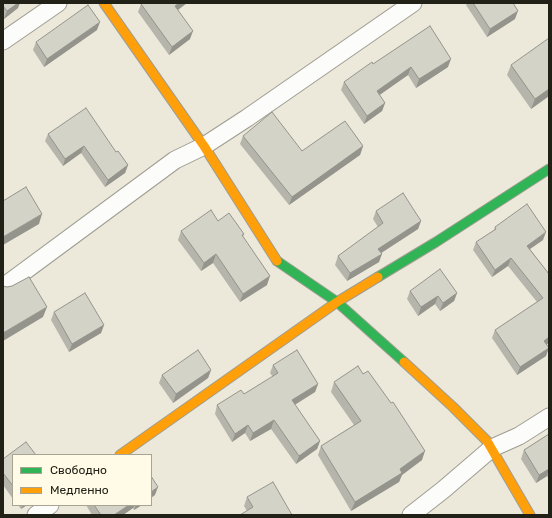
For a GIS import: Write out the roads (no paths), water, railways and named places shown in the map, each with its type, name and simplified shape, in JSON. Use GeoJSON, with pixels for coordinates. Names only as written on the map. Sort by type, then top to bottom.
{"type":"FeatureCollection","features":[{"type":"Feature","properties":{"kind":"street"},"geometry":{"type":"LineString","coordinates":[[3,41],[58,3]]}},
{"type":"Feature","properties":{"kind":"street"},"geometry":{"type":"LineString","coordinates":[[104,3],[204,146],[276,260],[337,302],[453,407],[487,441],[530,515]]}},
{"type":"Feature","properties":{"kind":"street"},"geometry":{"type":"LineString","coordinates":[[3,287],[175,160],[204,146],[247,118],[414,3]]}},
{"type":"Feature","properties":{"kind":"street"},"geometry":{"type":"LineString","coordinates":[[121,454],[337,302],[436,242],[549,169]]}},
{"type":"Feature","properties":{"kind":"street"},"geometry":{"type":"LineString","coordinates":[[411,515],[492,448],[519,436],[549,417]]}},
{"type":"Feature","properties":{"kind":"street"},"geometry":{"type":"LineString","coordinates":[[36,515],[49,506]]}}]}
